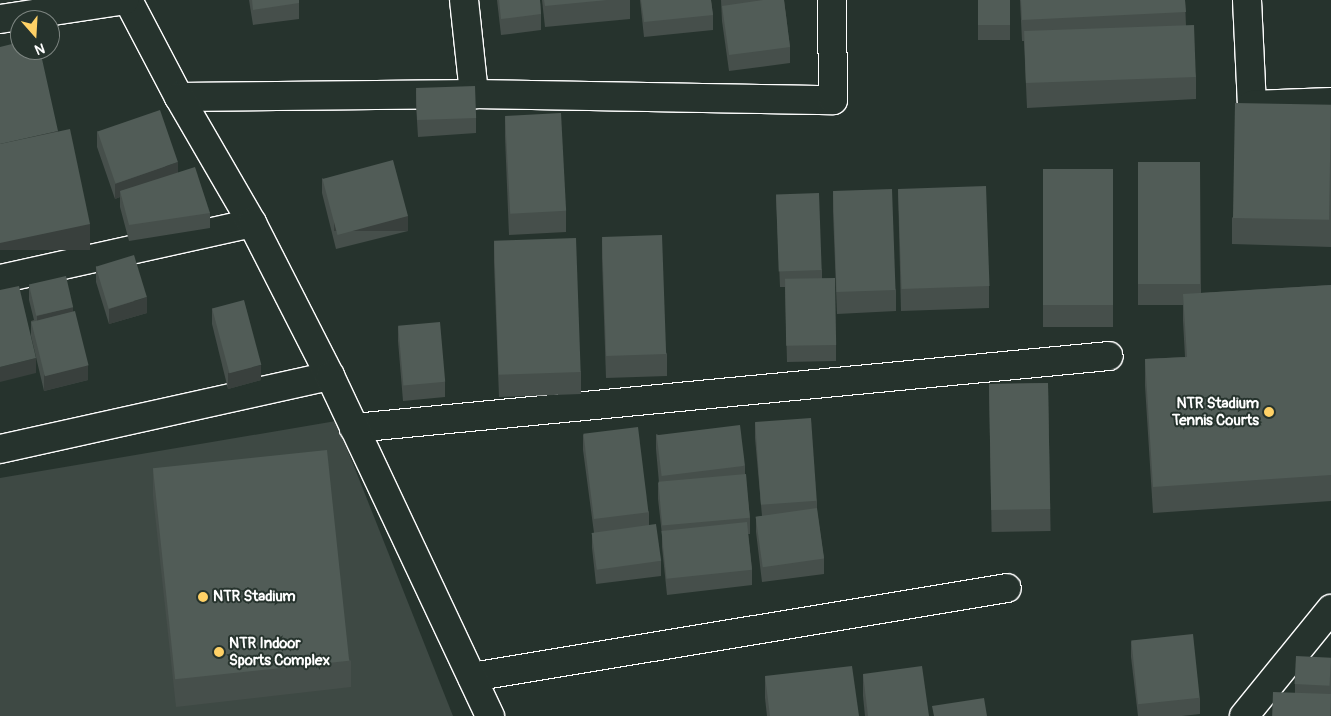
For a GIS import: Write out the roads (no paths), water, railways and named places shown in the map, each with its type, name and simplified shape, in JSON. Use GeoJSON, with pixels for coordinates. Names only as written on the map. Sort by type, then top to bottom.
{"type":"FeatureCollection","features":[{"type":"Feature","properties":{"kind":"street"},"geometry":{"type":"LineString","coordinates":[[0,19],[126,0],[179,97],[252,223],[330,376],[490,716]]}},
{"type":"Feature","properties":{"kind":"street"},"geometry":{"type":"LineString","coordinates":[[464,0],[474,94]]}},
{"type":"Feature","properties":{"kind":"street"},"geometry":{"type":"LineString","coordinates":[[179,97],[474,94],[833,100],[832,0]]}},
{"type":"Feature","properties":{"kind":"street"},"geometry":{"type":"LineString","coordinates":[[1247,0],[1252,106],[1331,102]]}},
{"type":"Feature","properties":{"kind":"street"},"geometry":{"type":"LineString","coordinates":[[0,279],[252,223]]}},
{"type":"Feature","properties":{"kind":"street"},"geometry":{"type":"LineString","coordinates":[[354,428],[1110,356]]}},
{"type":"Feature","properties":{"kind":"street"},"geometry":{"type":"LineString","coordinates":[[0,448],[330,376]]}},
{"type":"Feature","properties":{"kind":"street"},"geometry":{"type":"LineString","coordinates":[[472,677],[1007,588]]}},
{"type":"Feature","properties":{"kind":"street"},"geometry":{"type":"LineString","coordinates":[[1244,716],[1331,610]]}},
{"type":"Feature","properties":{"kind":"place","name":"NTR Stadium Tennis Courts"},"geometry":{"type":"Point","coordinates":[1269,412]}},
{"type":"Feature","properties":{"kind":"place","name":"NTR Stadium"},"geometry":{"type":"Point","coordinates":[203,597]}},
{"type":"Feature","properties":{"kind":"place","name":"NTR Indoor Sports Complex"},"geometry":{"type":"Point","coordinates":[219,652]}}]}
